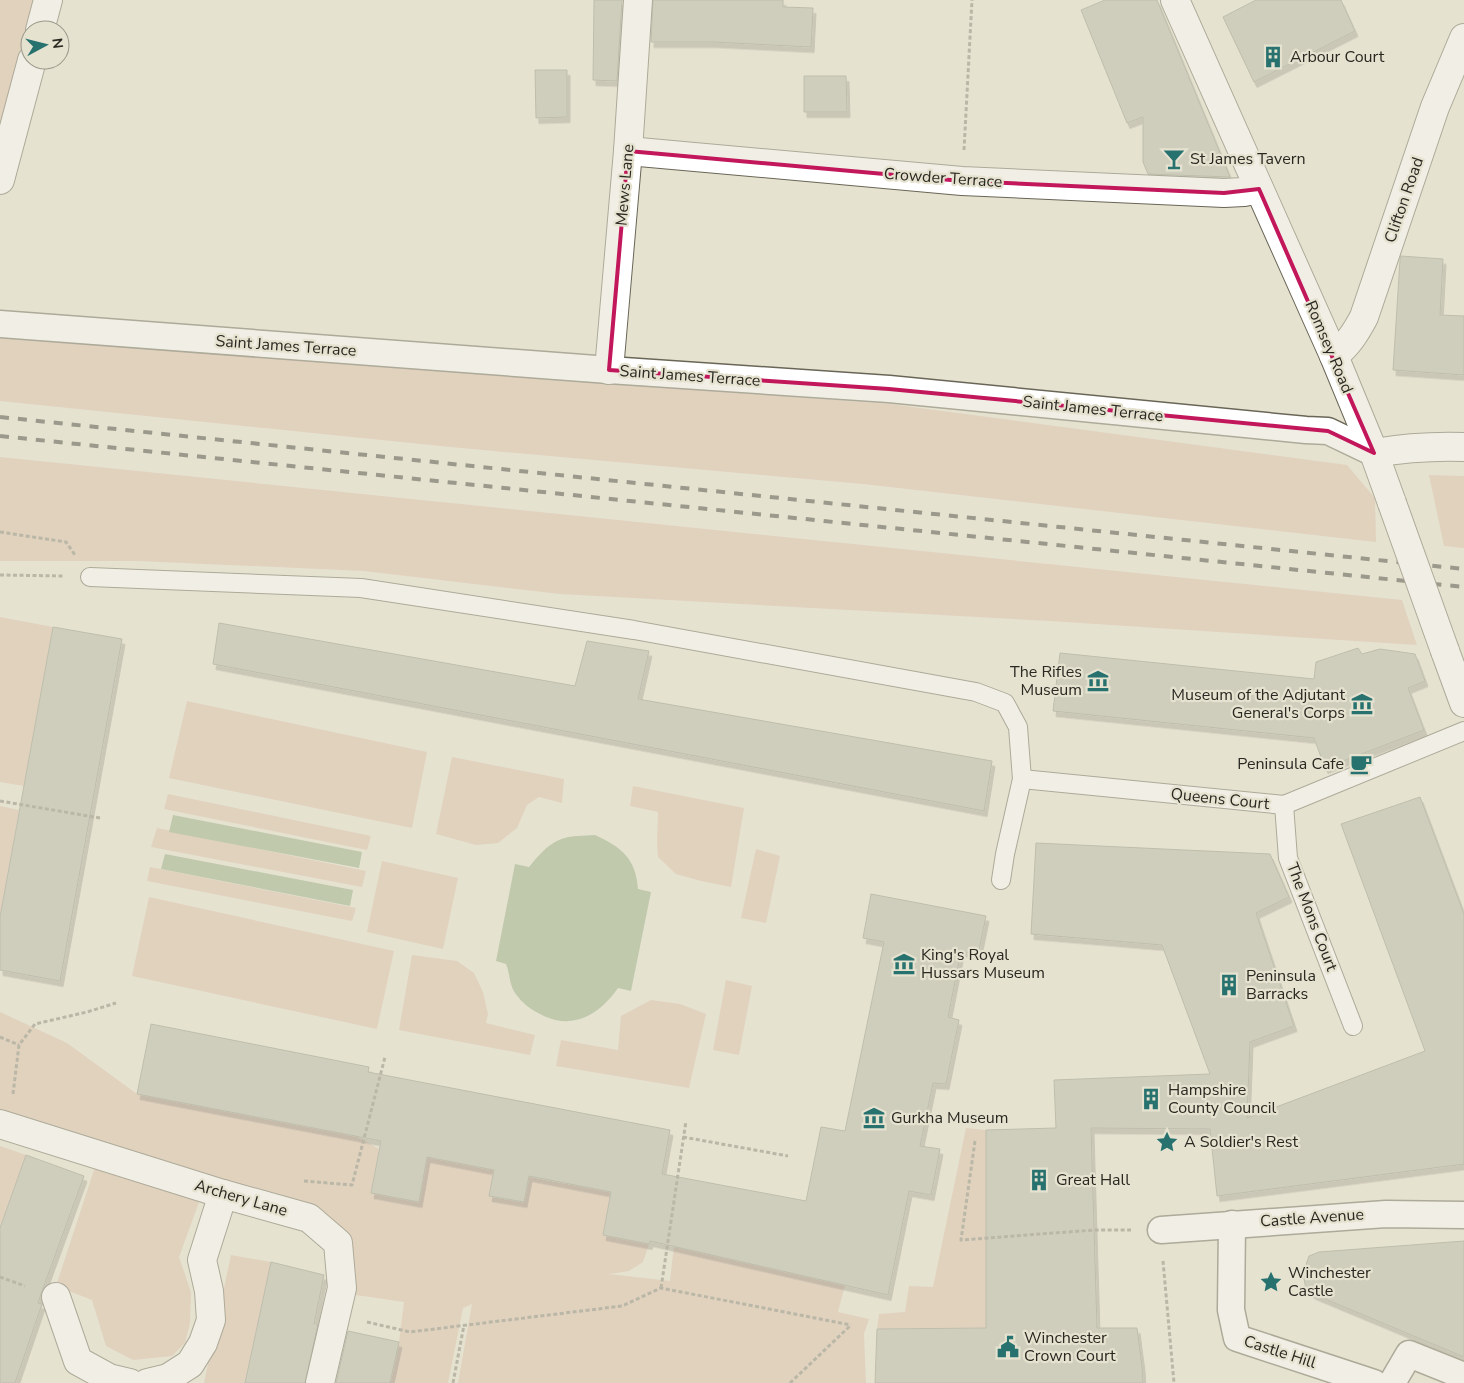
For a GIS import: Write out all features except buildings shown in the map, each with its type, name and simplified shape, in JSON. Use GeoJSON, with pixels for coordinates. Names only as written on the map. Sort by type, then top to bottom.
{"type":"FeatureCollection","features":[{"type":"Feature","properties":{"kind":"street"},"geometry":{"type":"LineString","coordinates":[[43,20],[48,0]]}},
{"type":"Feature","properties":{"kind":"street","name":"Mews Lane"},"geometry":{"type":"LineString","coordinates":[[609,370],[628,151],[638,0]]}},
{"type":"Feature","properties":{"kind":"street","name":"Romsey Road"},"geometry":{"type":"LineString","coordinates":[[1175,0],[1334,356],[1374,453],[1464,703]]}},
{"type":"Feature","properties":{"kind":"street","name":"Clifton Road"},"geometry":{"type":"LineString","coordinates":[[1334,356],[1356,333],[1364,316],[1435,107],[1464,38]]}},
{"type":"Feature","properties":{"kind":"street"},"geometry":{"type":"LineString","coordinates":[[0,180],[29,70]]}},
{"type":"Feature","properties":{"kind":"street","name":"Crowder Terrace"},"geometry":{"type":"LineString","coordinates":[[628,151],[962,181],[1224,193],[1259,189]]}},
{"type":"Feature","properties":{"kind":"street","name":"Saint James Terrace"},"geometry":{"type":"LineString","coordinates":[[0,324],[889,389],[1328,431],[1374,453]]}},
{"type":"Feature","properties":{"kind":"street"},"geometry":{"type":"LineString","coordinates":[[1374,453],[1398,449],[1454,447]]}},
{"type":"Feature","properties":{"kind":"street","name":"Archery Lane"},"geometry":{"type":"LineString","coordinates":[[0,1124],[223,1194],[309,1218],[338,1243],[342,1288],[320,1383]]}},
{"type":"Feature","properties":{"kind":"street"},"geometry":{"type":"LineString","coordinates":[[147,1383],[168,1378],[190,1364],[203,1343],[211,1320],[209,1291],[202,1260],[223,1194]]}},
{"type":"Feature","properties":{"kind":"street","name":"Castle Avenue"},"geometry":{"type":"LineString","coordinates":[[1161,1230],[1386,1214],[1464,1215]]}},
{"type":"Feature","properties":{"kind":"street","name":"Castle Hill"},"geometry":{"type":"LineString","coordinates":[[1232,1224],[1231,1310],[1237,1338],[1374,1383]]}},
{"type":"Feature","properties":{"kind":"street"},"geometry":{"type":"LineString","coordinates":[[56,1297],[78,1361],[109,1378],[130,1383]]}},
{"type":"Feature","properties":{"kind":"street"},"geometry":{"type":"LineString","coordinates":[[1392,1383],[1409,1354],[1464,1376]]}},
{"type":"Feature","properties":{"kind":"lane"},"geometry":{"type":"LineString","coordinates":[[90,577],[361,588],[634,630],[976,692],[1005,703],[1018,727],[1022,780],[1001,880]]}},
{"type":"Feature","properties":{"kind":"lane","name":"Queens Court"},"geometry":{"type":"LineString","coordinates":[[1022,780],[1284,805],[1464,732]]}},
{"type":"Feature","properties":{"kind":"lane","name":"The Mons Court"},"geometry":{"type":"LineString","coordinates":[[1284,805],[1288,858],[1353,1026]]}},
{"type":"Feature","properties":{"kind":"path"},"geometry":{"type":"LineString","coordinates":[[966,124],[972,0]]}},
{"type":"Feature","properties":{"kind":"path"},"geometry":{"type":"LineString","coordinates":[[0,532],[66,542],[90,577]]}},
{"type":"Feature","properties":{"kind":"path"},"geometry":{"type":"LineString","coordinates":[[0,574],[90,577]]}},
{"type":"Feature","properties":{"kind":"path"},"geometry":{"type":"LineString","coordinates":[[0,801],[100,818]]}},
{"type":"Feature","properties":{"kind":"path"},"geometry":{"type":"LineString","coordinates":[[13,1097],[19,1045],[35,1024],[116,1003]]}},
{"type":"Feature","properties":{"kind":"path"},"geometry":{"type":"LineString","coordinates":[[0,1037],[19,1045]]}},
{"type":"Feature","properties":{"kind":"path"},"geometry":{"type":"LineString","coordinates":[[352,1185],[386,1057]]}},
{"type":"Feature","properties":{"kind":"path"},"geometry":{"type":"LineString","coordinates":[[661,1288],[686,1121]]}},
{"type":"Feature","properties":{"kind":"path"},"geometry":{"type":"LineString","coordinates":[[683,1137],[788,1156]]}},
{"type":"Feature","properties":{"kind":"path"},"geometry":{"type":"LineString","coordinates":[[975,1141],[961,1240],[1094,1230],[1161,1230]]}},
{"type":"Feature","properties":{"kind":"path"},"geometry":{"type":"LineString","coordinates":[[336,1314],[410,1332],[622,1306],[661,1288],[851,1325],[790,1383]]}},
{"type":"Feature","properties":{"kind":"path"},"geometry":{"type":"LineString","coordinates":[[1166,1288],[1174,1383]]}},
{"type":"Feature","properties":{"kind":"path"},"geometry":{"type":"LineString","coordinates":[[453,1383],[464,1326]]}},
{"type":"Feature","properties":{"kind":"highlighted area"},"geometry":{"type":"Polygon","coordinates":[[[628,151],[962,181],[1224,193],[1259,189],[1374,453],[1328,431],[889,389],[609,370],[628,151]]]}},
{"type":"Feature","properties":{"kind":"shaded area"},"geometry":{"type":"Polygon","coordinates":[[[0,0],[34,0],[29,20],[20,20],[20,51],[0,125],[0,0]]]}},
{"type":"Feature","properties":{"kind":"shaded area"},"geometry":{"type":"Polygon","coordinates":[[[0,338],[890,404],[1347,465],[1375,498],[1376,542],[863,484],[450,447],[0,401],[0,338]]]}},
{"type":"Feature","properties":{"kind":"shaded area"},"geometry":{"type":"Polygon","coordinates":[[[0,457],[1402,600],[1417,645],[1050,621],[560,594],[364,571],[139,561],[0,561],[0,457]]]}},
{"type":"Feature","properties":{"kind":"shaded area"},"geometry":{"type":"Polygon","coordinates":[[[1429,475],[1464,476],[1464,548],[1444,546],[1429,475]]]}},
{"type":"Feature","properties":{"kind":"shaded area"},"geometry":{"type":"Polygon","coordinates":[[[0,617],[53,627],[24,786],[0,782],[0,617]]]}},
{"type":"Feature","properties":{"kind":"shaded area"},"geometry":{"type":"Polygon","coordinates":[[[187,701],[427,752],[412,828],[169,778],[187,701]]]}},
{"type":"Feature","properties":{"kind":"shaded area"},"geometry":{"type":"Polygon","coordinates":[[[452,757],[564,779],[562,803],[539,797],[527,805],[517,828],[498,843],[476,845],[436,834],[452,757]]]}},
{"type":"Feature","properties":{"kind":"shaded area"},"geometry":{"type":"Polygon","coordinates":[[[633,786],[744,808],[731,887],[676,874],[658,857],[658,812],[630,806],[633,786]]]}},
{"type":"Feature","properties":{"kind":"shaded area"},"geometry":{"type":"Polygon","coordinates":[[[168,794],[371,836],[367,850],[164,809],[168,794]]]}},
{"type":"Feature","properties":{"kind":"shaded area"},"geometry":{"type":"Polygon","coordinates":[[[0,806],[19,810],[0,917],[0,806]]]}},
{"type":"Feature","properties":{"kind":"shaded area"},"geometry":{"type":"Polygon","coordinates":[[[173,815],[362,852],[359,868],[169,832],[173,815]]]}},
{"type":"Feature","properties":{"kind":"shaded area"},"geometry":{"type":"Polygon","coordinates":[[[157,828],[366,871],[362,887],[151,847],[157,828]]]}},
{"type":"Feature","properties":{"kind":"shaded area"},"geometry":{"type":"Polygon","coordinates":[[[595,835],[620,849],[626,855],[634,869],[638,889],[651,892],[631,991],[618,988],[603,1005],[585,1017],[564,1021],[553,1019],[534,1011],[521,1000],[513,990],[506,964],[496,961],[515,864],[529,867],[546,848],[563,838],[595,835]]]}},
{"type":"Feature","properties":{"kind":"shaded area"},"geometry":{"type":"Polygon","coordinates":[[[756,849],[780,856],[766,923],[741,918],[756,849]]]}},
{"type":"Feature","properties":{"kind":"shaded area"},"geometry":{"type":"Polygon","coordinates":[[[165,854],[353,890],[350,906],[161,869],[165,854]]]}},
{"type":"Feature","properties":{"kind":"shaded area"},"geometry":{"type":"Polygon","coordinates":[[[382,861],[458,878],[443,949],[367,932],[382,861]]]}},
{"type":"Feature","properties":{"kind":"shaded area"},"geometry":{"type":"Polygon","coordinates":[[[150,867],[356,908],[352,921],[147,881],[150,867]]]}},
{"type":"Feature","properties":{"kind":"shaded area"},"geometry":{"type":"Polygon","coordinates":[[[149,897],[394,951],[377,1029],[132,976],[149,897]]]}},
{"type":"Feature","properties":{"kind":"shaded area"},"geometry":{"type":"Polygon","coordinates":[[[412,955],[457,961],[474,973],[483,992],[488,1014],[486,1023],[535,1035],[530,1055],[399,1030],[412,955]]]}},
{"type":"Feature","properties":{"kind":"shaded area"},"geometry":{"type":"Polygon","coordinates":[[[726,980],[752,986],[739,1055],[713,1050],[726,980]]]}},
{"type":"Feature","properties":{"kind":"shaded area"},"geometry":{"type":"Polygon","coordinates":[[[651,1000],[680,1004],[706,1014],[689,1088],[556,1066],[561,1040],[618,1050],[621,1016],[651,1000]]]}},
{"type":"Feature","properties":{"kind":"shaded area"},"geometry":{"type":"Polygon","coordinates":[[[0,1012],[67,1043],[137,1094],[356,1136],[379,1149],[371,1193],[418,1201],[427,1157],[494,1170],[490,1196],[524,1202],[529,1177],[611,1192],[649,1244],[643,1262],[629,1271],[609,1274],[670,1281],[674,1246],[845,1285],[838,1312],[869,1319],[864,1334],[866,1383],[458,1383],[472,1304],[463,1308],[448,1383],[390,1383],[399,1342],[404,1302],[349,1294],[346,1240],[0,1118],[0,1012]]]}},
{"type":"Feature","properties":{"kind":"shaded area"},"geometry":{"type":"Polygon","coordinates":[[[966,1128],[986,1130],[986,1328],[877,1329],[879,1314],[905,1312],[909,1286],[933,1287],[966,1128]]]}},
{"type":"Feature","properties":{"kind":"shaded area"},"geometry":{"type":"Polygon","coordinates":[[[0,1146],[26,1155],[0,1228],[0,1146]]]}},
{"type":"Feature","properties":{"kind":"shaded area"},"geometry":{"type":"Polygon","coordinates":[[[96,1164],[202,1194],[179,1257],[191,1292],[190,1323],[185,1343],[172,1356],[133,1360],[106,1346],[92,1300],[56,1286],[96,1164]]]}},
{"type":"Feature","properties":{"kind":"shaded area"},"geometry":{"type":"Polygon","coordinates":[[[231,1255],[271,1262],[245,1383],[204,1383],[231,1255]]]}},
{"type":"Feature","properties":{"kind":"railway"},"geometry":{"type":"LineString","coordinates":[[0,417],[1464,569]]}},
{"type":"Feature","properties":{"kind":"railway"},"geometry":{"type":"LineString","coordinates":[[0,436],[1464,587]]}},
{"type":"Feature","properties":{"kind":"place","name":"Arbour Court"},"geometry":{"type":"Point","coordinates":[1273,57]}},
{"type":"Feature","properties":{"kind":"place","name":"St James Tavern"},"geometry":{"type":"Point","coordinates":[1174,159]}},
{"type":"Feature","properties":{"kind":"place","name":"The Rifles Museum"},"geometry":{"type":"Point","coordinates":[1098,681]}},
{"type":"Feature","properties":{"kind":"place","name":"Museum of the Adjutant General's Corps"},"geometry":{"type":"Point","coordinates":[1362,704]}},
{"type":"Feature","properties":{"kind":"place","name":"Peninsula Cafe"},"geometry":{"type":"Point","coordinates":[1361,764]}},
{"type":"Feature","properties":{"kind":"place","name":"King's Royal Hussars Museum"},"geometry":{"type":"Point","coordinates":[904,964]}},
{"type":"Feature","properties":{"kind":"place","name":"Peninsula Barracks"},"geometry":{"type":"Point","coordinates":[1229,985]}},
{"type":"Feature","properties":{"kind":"place","name":"Hampshire County Council"},"geometry":{"type":"Point","coordinates":[1151,1099]}},
{"type":"Feature","properties":{"kind":"place","name":"Gurkha Museum"},"geometry":{"type":"Point","coordinates":[874,1118]}},
{"type":"Feature","properties":{"kind":"place","name":"A Soldier's Rest"},"geometry":{"type":"Point","coordinates":[1167,1142]}},
{"type":"Feature","properties":{"kind":"place","name":"Great Hall"},"geometry":{"type":"Point","coordinates":[1039,1180]}},
{"type":"Feature","properties":{"kind":"place","name":"Winchester Castle"},"geometry":{"type":"Point","coordinates":[1271,1282]}},
{"type":"Feature","properties":{"kind":"place","name":"Winchester Crown Court"},"geometry":{"type":"Point","coordinates":[1008,1347]}}]}
